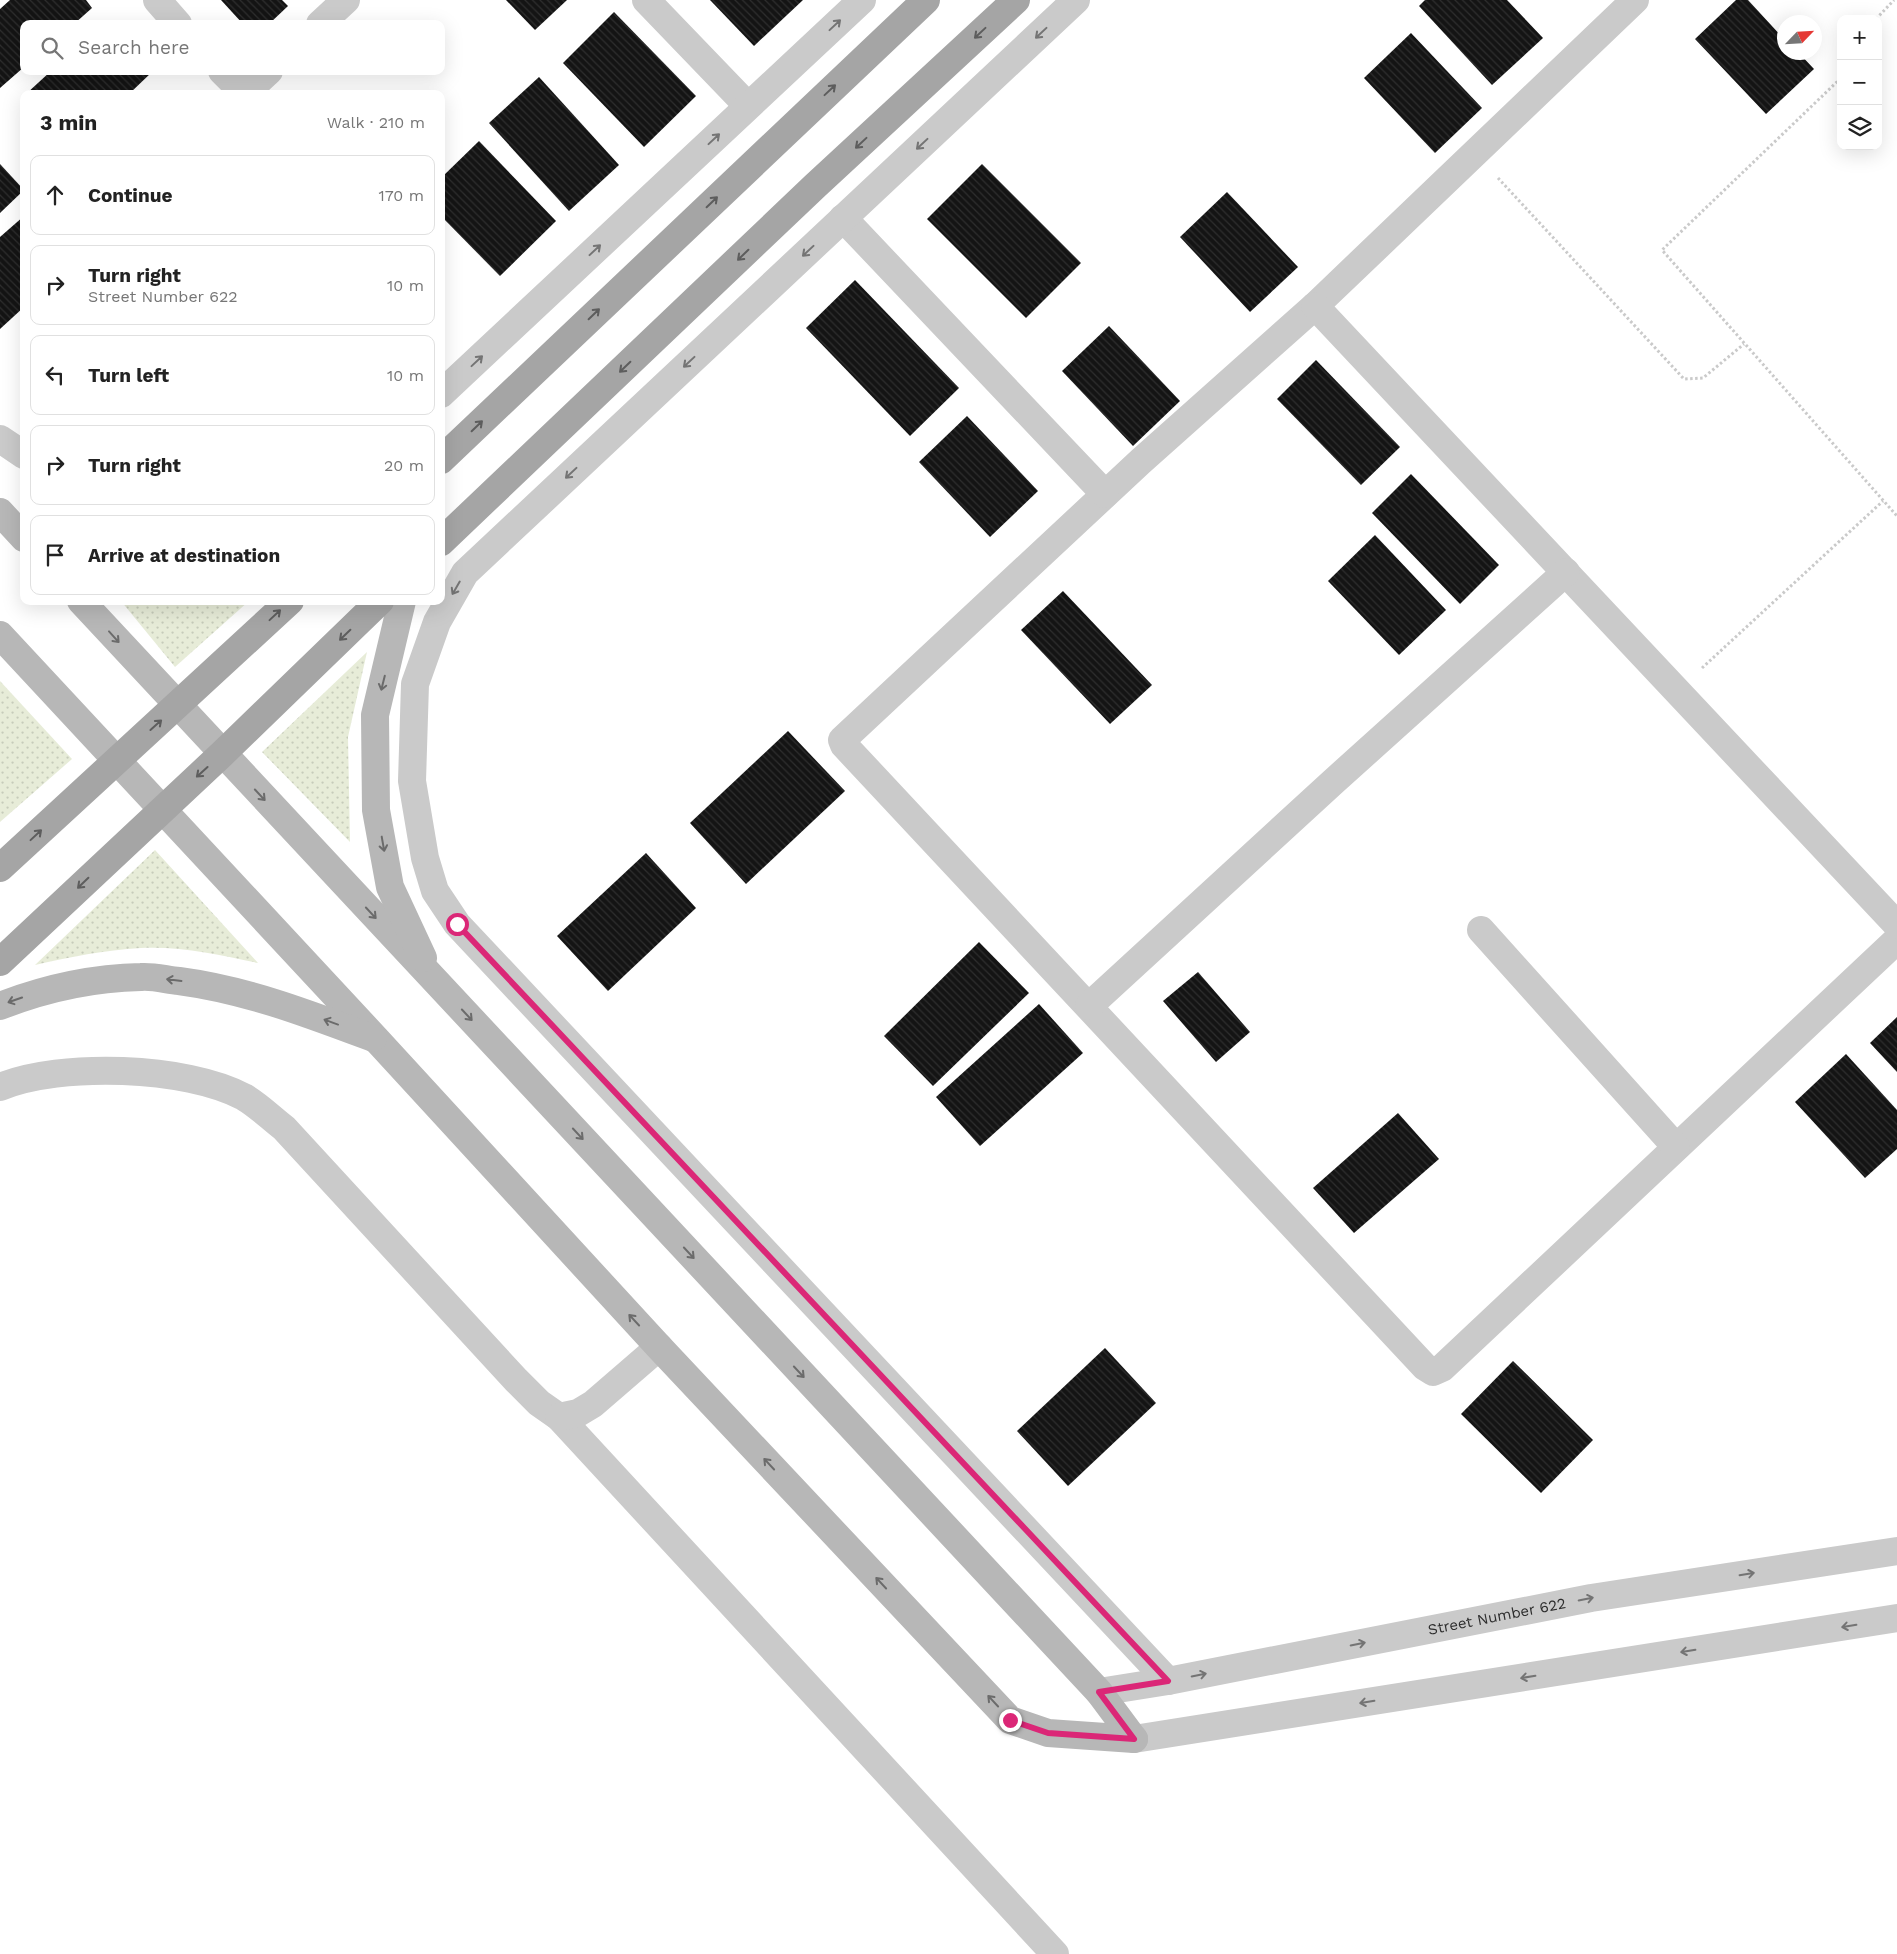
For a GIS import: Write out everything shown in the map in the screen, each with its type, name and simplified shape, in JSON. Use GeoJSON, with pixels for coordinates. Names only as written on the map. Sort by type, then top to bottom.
{"type":"FeatureCollection","features":[{"type":"Feature","properties":{"kind":"main road"},"geometry":{"type":"LineString","coordinates":[[445,456],[926,0]]}},
{"type":"Feature","properties":{"kind":"main road"},"geometry":{"type":"LineString","coordinates":[[445,538],[814,186],[1016,0]]}},
{"type":"Feature","properties":{"kind":"main road"},"geometry":{"type":"LineString","coordinates":[[0,496],[20,508]]}},
{"type":"Feature","properties":{"kind":"main road"},"geometry":{"type":"LineString","coordinates":[[0,512],[20,534]]}},
{"type":"Feature","properties":{"kind":"main road"},"geometry":{"type":"LineString","coordinates":[[85,605],[1099,1692],[1134,1739]]}},
{"type":"Feature","properties":{"kind":"main road"},"geometry":{"type":"LineString","coordinates":[[0,868],[286,605]]}},
{"type":"Feature","properties":{"kind":"main road"},"geometry":{"type":"LineString","coordinates":[[0,962],[162,808],[222,754],[376,605]]}},
{"type":"Feature","properties":{"kind":"main road"},"geometry":{"type":"LineString","coordinates":[[401,605],[375,715],[376,810],[390,887],[434,980]]}},
{"type":"Feature","properties":{"kind":"main road"},"geometry":{"type":"LineString","coordinates":[[0,635],[116,762],[162,808],[376,1039],[659,1348],[1010,1720],[1048,1733],[1134,1739]]}},
{"type":"Feature","properties":{"kind":"main road"},"geometry":{"type":"LineString","coordinates":[[0,1006],[47,989],[90,980],[143,976],[206,984],[270,1000],[376,1039]]}},
{"type":"Feature","properties":{"kind":"street"},"geometry":{"type":"LineString","coordinates":[[157,0],[174,20]]}},
{"type":"Feature","properties":{"kind":"street"},"geometry":{"type":"LineString","coordinates":[[324,20],[346,0]]}},
{"type":"Feature","properties":{"kind":"street"},"geometry":{"type":"LineString","coordinates":[[646,0],[748,106]]}},
{"type":"Feature","properties":{"kind":"street"},"geometry":{"type":"LineString","coordinates":[[445,390],[862,0]]}},
{"type":"Feature","properties":{"kind":"street"},"geometry":{"type":"LineString","coordinates":[[1076,0],[465,573],[437,622],[416,684],[412,781],[425,858],[435,891],[457,924],[1168,1681]]}},
{"type":"Feature","properties":{"kind":"street"},"geometry":{"type":"LineString","coordinates":[[1636,0],[1314,306],[1105,494],[842,740],[1425,1367],[1433,1372],[1442,1368],[1897,940]]}},
{"type":"Feature","properties":{"kind":"street"},"geometry":{"type":"LineString","coordinates":[[226,75],[241,90]]}},
{"type":"Feature","properties":{"kind":"street"},"geometry":{"type":"LineString","coordinates":[[244,90],[255,84],[265,75]]}},
{"type":"Feature","properties":{"kind":"street"},"geometry":{"type":"LineString","coordinates":[[843,218],[1105,494]]}},
{"type":"Feature","properties":{"kind":"street"},"geometry":{"type":"LineString","coordinates":[[1314,306],[1897,925]]}},
{"type":"Feature","properties":{"kind":"street"},"geometry":{"type":"LineString","coordinates":[[0,439],[20,452]]}},
{"type":"Feature","properties":{"kind":"street"},"geometry":{"type":"LineString","coordinates":[[1089,1006],[1566,572]]}},
{"type":"Feature","properties":{"kind":"street"},"geometry":{"type":"LineString","coordinates":[[1481,930],[1676,1147]]}},
{"type":"Feature","properties":{"kind":"street"},"geometry":{"type":"LineString","coordinates":[[0,1087],[16,1081],[90,1070],[190,1077],[244,1098],[284,1128],[516,1380],[539,1403],[559,1417],[1055,1954]]}},
{"type":"Feature","properties":{"kind":"street"},"geometry":{"type":"LineString","coordinates":[[559,1417],[578,1413],[593,1404],[659,1348]]}},
{"type":"Feature","properties":{"kind":"street","name":"Street Number 622"},"geometry":{"type":"LineString","coordinates":[[1099,1692],[1168,1681],[1591,1598],[1897,1551]]}},
{"type":"Feature","properties":{"kind":"street"},"geometry":{"type":"LineString","coordinates":[[1134,1739],[1897,1618]]}},
{"type":"Feature","properties":{"kind":"path"},"geometry":{"type":"LineString","coordinates":[[1880,15],[1894,0]]}},
{"type":"Feature","properties":{"kind":"path"},"geometry":{"type":"LineString","coordinates":[[1837,82],[1662,250],[1897,516]]}},
{"type":"Feature","properties":{"kind":"path"},"geometry":{"type":"LineString","coordinates":[[1474,152],[1684,379],[1703,378],[1744,344]]}},
{"type":"Feature","properties":{"kind":"path"},"geometry":{"type":"LineString","coordinates":[[1677,691],[1883,501]]}},
{"type":"Feature","properties":{"kind":"green space"},"geometry":{"type":"Polygon","coordinates":[[[124,605],[245,605],[175,667],[124,605]]]}},
{"type":"Feature","properties":{"kind":"green space"},"geometry":{"type":"Polygon","coordinates":[[[367,652],[348,737],[350,842],[262,752],[367,652]]]}},
{"type":"Feature","properties":{"kind":"green space"},"geometry":{"type":"Polygon","coordinates":[[[0,681],[72,759],[0,822],[0,681]]]}},
{"type":"Feature","properties":{"kind":"green space"},"geometry":{"type":"Polygon","coordinates":[[[155,850],[258,963],[171,948],[141,948],[100,952],[35,965],[155,850]]]}},
{"type":"Feature","properties":{"kind":"building"},"geometry":{"type":"Polygon","coordinates":[[[10,0],[86,0],[92,8],[78,20],[20,20],[20,70],[0,88],[0,9],[10,0]]]}},
{"type":"Feature","properties":{"kind":"building"},"geometry":{"type":"Polygon","coordinates":[[[221,0],[282,0],[288,6],[273,20],[239,20],[221,0]]]}},
{"type":"Feature","properties":{"kind":"building"},"geometry":{"type":"Polygon","coordinates":[[[506,0],[567,0],[535,30],[506,0]]]}},
{"type":"Feature","properties":{"kind":"building"},"geometry":{"type":"Polygon","coordinates":[[[710,0],[803,0],[754,46],[710,0]]]}},
{"type":"Feature","properties":{"kind":"building"},"geometry":{"type":"Polygon","coordinates":[[[1425,0],[1507,0],[1543,38],[1492,85],[1419,6],[1425,0]]]}},
{"type":"Feature","properties":{"kind":"building"},"geometry":{"type":"Polygon","coordinates":[[[1736,0],[1748,0],[1777,31],[1777,60],[1806,60],[1814,69],[1766,114],[1695,39],[1736,0]]]}},
{"type":"Feature","properties":{"kind":"building"},"geometry":{"type":"Polygon","coordinates":[[[614,12],[696,96],[644,147],[563,63],[614,12]]]}},
{"type":"Feature","properties":{"kind":"building"},"geometry":{"type":"Polygon","coordinates":[[[1411,33],[1482,108],[1435,153],[1364,78],[1411,33]]]}},
{"type":"Feature","properties":{"kind":"building"},"geometry":{"type":"Polygon","coordinates":[[[47,75],[149,75],[133,90],[30,90],[47,75]]]}},
{"type":"Feature","properties":{"kind":"building"},"geometry":{"type":"Polygon","coordinates":[[[539,77],[619,165],[569,211],[489,123],[539,77]]]}},
{"type":"Feature","properties":{"kind":"building"},"geometry":{"type":"Polygon","coordinates":[[[479,141],[556,221],[500,276],[445,220],[445,174],[479,141]]]}},
{"type":"Feature","properties":{"kind":"building"},"geometry":{"type":"Polygon","coordinates":[[[0,164],[20,186],[20,194],[0,213],[0,164]]]}},
{"type":"Feature","properties":{"kind":"building"},"geometry":{"type":"Polygon","coordinates":[[[982,164],[1081,263],[1026,318],[927,219],[982,164]]]}},
{"type":"Feature","properties":{"kind":"building"},"geometry":{"type":"Polygon","coordinates":[[[1227,192],[1298,267],[1250,312],[1180,237],[1227,192]]]}},
{"type":"Feature","properties":{"kind":"building"},"geometry":{"type":"Polygon","coordinates":[[[20,220],[20,311],[0,329],[0,237],[20,220]]]}},
{"type":"Feature","properties":{"kind":"building"},"geometry":{"type":"Polygon","coordinates":[[[855,280],[959,388],[910,436],[806,328],[855,280]]]}},
{"type":"Feature","properties":{"kind":"building"},"geometry":{"type":"Polygon","coordinates":[[[1109,326],[1180,401],[1133,446],[1062,371],[1109,326]]]}},
{"type":"Feature","properties":{"kind":"building"},"geometry":{"type":"Polygon","coordinates":[[[1316,360],[1400,447],[1361,485],[1277,399],[1316,360]]]}},
{"type":"Feature","properties":{"kind":"building"},"geometry":{"type":"Polygon","coordinates":[[[967,416],[1038,491],[990,537],[919,462],[967,416]]]}},
{"type":"Feature","properties":{"kind":"building"},"geometry":{"type":"Polygon","coordinates":[[[1411,474],[1499,565],[1460,604],[1372,513],[1411,474]]]}},
{"type":"Feature","properties":{"kind":"building"},"geometry":{"type":"Polygon","coordinates":[[[1375,535],[1446,610],[1399,655],[1328,581],[1375,535]]]}},
{"type":"Feature","properties":{"kind":"building"},"geometry":{"type":"Polygon","coordinates":[[[1063,591],[1152,685],[1110,724],[1021,630],[1063,591]]]}},
{"type":"Feature","properties":{"kind":"building"},"geometry":{"type":"Polygon","coordinates":[[[788,731],[845,791],[746,884],[690,823],[788,731]]]}},
{"type":"Feature","properties":{"kind":"building"},"geometry":{"type":"Polygon","coordinates":[[[646,853],[696,908],[608,991],[557,936],[646,853]]]}},
{"type":"Feature","properties":{"kind":"building"},"geometry":{"type":"Polygon","coordinates":[[[979,942],[1029,993],[933,1086],[884,1036],[979,942]]]}},
{"type":"Feature","properties":{"kind":"building"},"geometry":{"type":"Polygon","coordinates":[[[1198,972],[1250,1032],[1216,1062],[1163,1001],[1198,972]]]}},
{"type":"Feature","properties":{"kind":"building"},"geometry":{"type":"Polygon","coordinates":[[[1039,1004],[1083,1053],[980,1146],[936,1097],[1039,1004]]]}},
{"type":"Feature","properties":{"kind":"building"},"geometry":{"type":"Polygon","coordinates":[[[1897,1017],[1897,1072],[1870,1043],[1897,1017]]]}},
{"type":"Feature","properties":{"kind":"building"},"geometry":{"type":"Polygon","coordinates":[[[1846,1054],[1897,1110],[1897,1149],[1865,1178],[1795,1102],[1846,1054]]]}},
{"type":"Feature","properties":{"kind":"building"},"geometry":{"type":"Polygon","coordinates":[[[1398,1113],[1439,1159],[1354,1233],[1313,1188],[1398,1113]]]}},
{"type":"Feature","properties":{"kind":"building"},"geometry":{"type":"Polygon","coordinates":[[[1105,1348],[1156,1403],[1068,1486],[1017,1431],[1105,1348]]]}},
{"type":"Feature","properties":{"kind":"building"},"geometry":{"type":"Polygon","coordinates":[[[1513,1361],[1593,1440],[1541,1493],[1461,1414],[1513,1361]]]}},
{"type":"Feature","properties":{"kind":"route"},"geometry":{"type":"LineString","coordinates":[[457,924],[1168,1681],[1099,1692],[1134,1739],[1048,1733],[1010,1720]]}}]}
